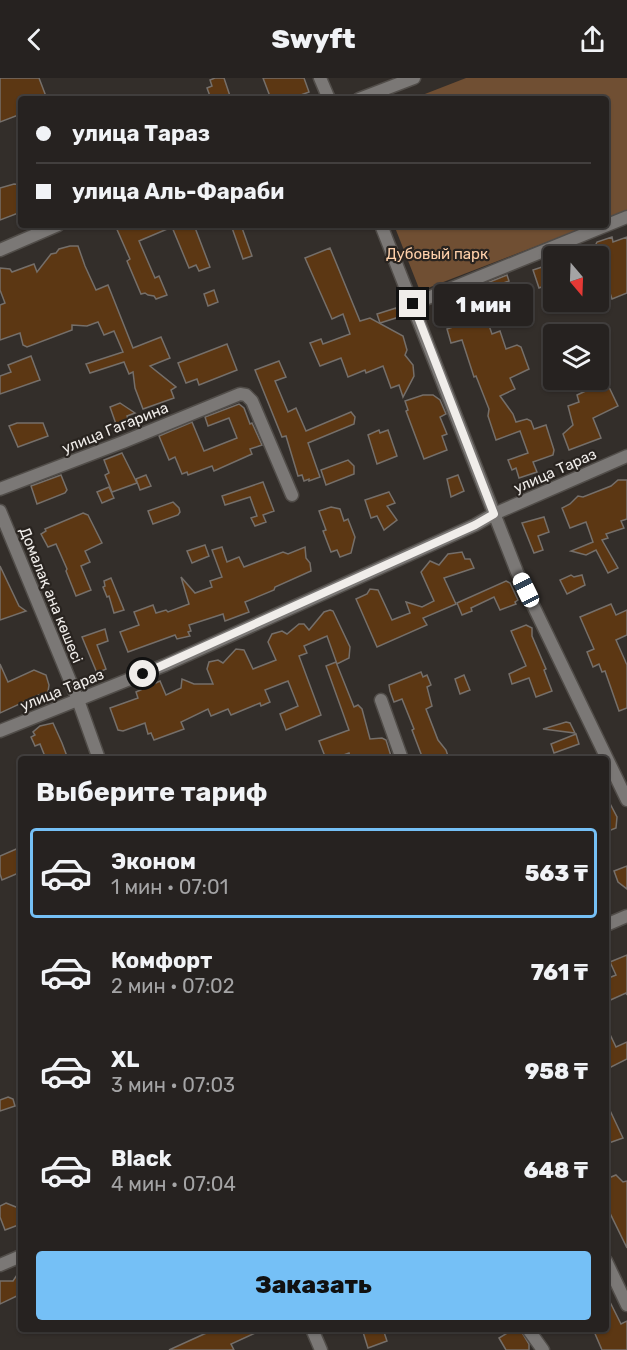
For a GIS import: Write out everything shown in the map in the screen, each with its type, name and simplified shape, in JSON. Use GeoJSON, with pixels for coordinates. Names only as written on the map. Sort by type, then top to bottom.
{"type":"FeatureCollection","features":[{"type":"Feature","properties":{"kind":"street"},"geometry":{"type":"LineString","coordinates":[[320,78],[328,96]]}},
{"type":"Feature","properties":{"kind":"street"},"geometry":{"type":"LineString","coordinates":[[367,96],[414,78]]}},
{"type":"Feature","properties":{"kind":"street"},"geometry":{"type":"LineString","coordinates":[[609,224],[627,217]]}},
{"type":"Feature","properties":{"kind":"street"},"geometry":{"type":"LineString","coordinates":[[0,250],[51,228]]}},
{"type":"Feature","properties":{"kind":"street"},"geometry":{"type":"LineString","coordinates":[[382,228],[517,572],[606,756]]}},
{"type":"Feature","properties":{"kind":"street"},"geometry":{"type":"LineString","coordinates":[[413,304],[600,228]]}},
{"type":"Feature","properties":{"kind":"street","name":"улица Гагарина"},"geometry":{"type":"LineString","coordinates":[[0,489],[240,394],[246,395],[252,401],[292,495]]}},
{"type":"Feature","properties":{"kind":"street","name":"улица Тараз"},"geometry":{"type":"LineString","coordinates":[[0,731],[165,665],[475,525],[494,514],[627,456]]}},
{"type":"Feature","properties":{"kind":"street","name":"Домалақ ана көшесі"},"geometry":{"type":"LineString","coordinates":[[0,511],[78,700],[98,756]]}},
{"type":"Feature","properties":{"kind":"street"},"geometry":{"type":"LineString","coordinates":[[381,700],[401,756]]}},
{"type":"Feature","properties":{"kind":"street"},"geometry":{"type":"LineString","coordinates":[[609,763],[627,800]]}},
{"type":"Feature","properties":{"kind":"street"},"geometry":{"type":"LineString","coordinates":[[609,924],[627,916]]}},
{"type":"Feature","properties":{"kind":"street"},"geometry":{"type":"LineString","coordinates":[[0,1265],[18,1257]]}},
{"type":"Feature","properties":{"kind":"street"},"geometry":{"type":"LineString","coordinates":[[609,1268],[627,1305]]}},
{"type":"Feature","properties":{"kind":"street"},"geometry":{"type":"LineString","coordinates":[[313,1332],[321,1350]]}},
{"type":"Feature","properties":{"kind":"street"},"geometry":{"type":"LineString","coordinates":[[530,1332],[543,1350]]}},
{"type":"Feature","properties":{"kind":"green space"},"geometry":{"type":"Polygon","coordinates":[[[466,78],[627,78],[627,211],[609,218],[609,96],[420,96],[466,78]]]}},
{"type":"Feature","properties":{"kind":"green space","name":"Дубовый парк"},"geometry":{"type":"Polygon","coordinates":[[[395,228],[583,228],[420,291],[395,228]]]}},
{"type":"Feature","properties":{"kind":"building"},"geometry":{"type":"Polygon","coordinates":[[[0,78],[39,78],[46,96],[18,96],[18,115],[0,122],[0,78]]]}},
{"type":"Feature","properties":{"kind":"building"},"geometry":{"type":"Polygon","coordinates":[[[224,78],[230,96],[210,96],[207,88],[212,86],[210,80],[224,78]]]}},
{"type":"Feature","properties":{"kind":"building"},"geometry":{"type":"Polygon","coordinates":[[[263,78],[304,78],[309,92],[298,96],[270,96],[263,78]]]}},
{"type":"Feature","properties":{"kind":"building"},"geometry":{"type":"Polygon","coordinates":[[[18,185],[18,213],[0,220],[0,188],[18,185]]]}},
{"type":"Feature","properties":{"kind":"building"},"geometry":{"type":"Polygon","coordinates":[[[116,228],[170,228],[139,241],[155,278],[159,276],[167,295],[156,299],[145,293],[141,294],[127,261],[130,259],[116,228]]]}},
{"type":"Feature","properties":{"kind":"building"},"geometry":{"type":"Polygon","coordinates":[[[172,228],[195,228],[210,267],[199,271],[196,265],[189,268],[172,228]]]}},
{"type":"Feature","properties":{"kind":"building"},"geometry":{"type":"Polygon","coordinates":[[[232,228],[242,228],[252,256],[243,259],[232,228]]]}},
{"type":"Feature","properties":{"kind":"building"},"geometry":{"type":"Polygon","coordinates":[[[612,237],[613,242],[627,237],[627,293],[612,299],[609,293],[609,246],[595,246],[597,242],[612,237]]]}},
{"type":"Feature","properties":{"kind":"building"},"geometry":{"type":"Polygon","coordinates":[[[70,246],[78,246],[96,290],[108,285],[133,348],[161,337],[170,358],[150,366],[176,387],[171,390],[174,398],[143,409],[135,388],[133,372],[129,374],[124,362],[90,373],[86,364],[123,352],[114,331],[104,335],[98,322],[87,326],[72,325],[72,330],[27,347],[23,345],[20,333],[0,340],[0,305],[5,303],[0,290],[0,268],[10,269],[12,272],[34,264],[37,272],[51,254],[70,246]]]}},
{"type":"Feature","properties":{"kind":"building"},"geometry":{"type":"Polygon","coordinates":[[[330,248],[360,321],[370,318],[403,336],[407,350],[405,355],[413,365],[414,376],[403,397],[399,385],[391,388],[383,366],[348,377],[341,358],[320,366],[310,343],[321,339],[323,344],[350,334],[343,314],[332,319],[305,258],[330,248]]]}},
{"type":"Feature","properties":{"kind":"building"},"geometry":{"type":"Polygon","coordinates":[[[543,267],[543,286],[539,288],[533,270],[543,267]]]}},
{"type":"Feature","properties":{"kind":"building"},"geometry":{"type":"Polygon","coordinates":[[[507,275],[509,281],[484,290],[482,285],[507,275]]]}},
{"type":"Feature","properties":{"kind":"building"},"geometry":{"type":"Polygon","coordinates":[[[214,290],[218,302],[208,306],[204,294],[214,290]]]}},
{"type":"Feature","properties":{"kind":"building"},"geometry":{"type":"Polygon","coordinates":[[[466,297],[467,301],[479,297],[492,334],[500,331],[506,349],[517,345],[521,347],[529,369],[510,378],[515,389],[500,396],[516,422],[527,419],[531,421],[534,429],[546,425],[554,450],[553,455],[533,462],[537,472],[519,478],[516,468],[512,470],[508,460],[528,453],[520,431],[496,440],[488,416],[489,409],[476,376],[474,377],[462,340],[451,343],[447,329],[456,326],[448,303],[466,297]]]}},
{"type":"Feature","properties":{"kind":"building"},"geometry":{"type":"Polygon","coordinates":[[[396,308],[399,317],[380,323],[377,314],[396,308]]]}},
{"type":"Feature","properties":{"kind":"building"},"geometry":{"type":"Polygon","coordinates":[[[227,344],[237,370],[199,385],[197,379],[186,383],[178,363],[227,344]]]}},
{"type":"Feature","properties":{"kind":"building"},"geometry":{"type":"Polygon","coordinates":[[[31,356],[40,380],[0,394],[0,376],[11,372],[8,365],[31,356]]]}},
{"type":"Feature","properties":{"kind":"building"},"geometry":{"type":"Polygon","coordinates":[[[279,361],[286,377],[275,381],[288,412],[296,408],[306,431],[351,412],[355,417],[354,424],[308,443],[320,477],[309,481],[309,479],[304,481],[302,475],[298,476],[286,436],[282,437],[255,370],[279,361]]]}},
{"type":"Feature","properties":{"kind":"building"},"geometry":{"type":"Polygon","coordinates":[[[609,387],[618,406],[593,418],[601,438],[569,450],[563,434],[573,425],[568,406],[579,402],[577,395],[588,390],[609,390],[609,387]]]}},
{"type":"Feature","properties":{"kind":"building"},"geometry":{"type":"Polygon","coordinates":[[[423,395],[433,395],[440,400],[446,414],[440,417],[447,434],[442,436],[447,450],[424,459],[406,411],[408,410],[405,401],[423,395]]]}},
{"type":"Feature","properties":{"kind":"building"},"geometry":{"type":"Polygon","coordinates":[[[120,403],[135,413],[127,416],[129,422],[117,427],[110,407],[120,403]]]}},
{"type":"Feature","properties":{"kind":"building"},"geometry":{"type":"Polygon","coordinates":[[[239,404],[244,408],[262,445],[250,449],[252,454],[214,471],[212,466],[188,475],[187,472],[182,474],[175,457],[169,460],[159,436],[192,422],[204,451],[237,438],[229,418],[208,426],[205,417],[239,404]]]}},
{"type":"Feature","properties":{"kind":"building"},"geometry":{"type":"Polygon","coordinates":[[[17,423],[43,423],[48,436],[18,447],[9,426],[17,423]]]}},
{"type":"Feature","properties":{"kind":"building"},"geometry":{"type":"Polygon","coordinates":[[[379,430],[380,433],[388,430],[397,456],[377,464],[368,435],[379,430]]]}},
{"type":"Feature","properties":{"kind":"building"},"geometry":{"type":"Polygon","coordinates":[[[122,453],[137,483],[112,492],[105,475],[109,473],[104,460],[122,453]]]}},
{"type":"Feature","properties":{"kind":"building"},"geometry":{"type":"Polygon","coordinates":[[[348,460],[354,466],[354,474],[326,485],[321,470],[348,460]]]}},
{"type":"Feature","properties":{"kind":"building"},"geometry":{"type":"Polygon","coordinates":[[[61,475],[67,490],[65,493],[37,504],[31,486],[61,475]]]}},
{"type":"Feature","properties":{"kind":"building"},"geometry":{"type":"Polygon","coordinates":[[[146,475],[151,486],[140,490],[136,479],[146,475]]]}},
{"type":"Feature","properties":{"kind":"building"},"geometry":{"type":"Polygon","coordinates":[[[458,475],[464,491],[451,497],[447,479],[458,475]]]}},
{"type":"Feature","properties":{"kind":"building"},"geometry":{"type":"Polygon","coordinates":[[[618,480],[627,480],[627,519],[621,521],[624,528],[606,534],[608,538],[602,540],[618,568],[608,573],[596,550],[586,555],[571,551],[593,542],[586,522],[570,528],[562,508],[578,496],[583,497],[611,486],[618,480]]]}},
{"type":"Feature","properties":{"kind":"building"},"geometry":{"type":"Polygon","coordinates":[[[263,482],[274,511],[263,515],[266,522],[255,526],[251,518],[257,516],[250,497],[225,505],[222,496],[263,482]]]}},
{"type":"Feature","properties":{"kind":"building"},"geometry":{"type":"Polygon","coordinates":[[[109,487],[114,498],[102,503],[97,492],[109,487]]]}},
{"type":"Feature","properties":{"kind":"building"},"geometry":{"type":"Polygon","coordinates":[[[389,492],[395,503],[387,506],[397,520],[384,530],[377,516],[371,518],[365,500],[389,492]]]}},
{"type":"Feature","properties":{"kind":"building"},"geometry":{"type":"Polygon","coordinates":[[[173,502],[179,508],[178,515],[153,524],[148,511],[173,502]]]}},
{"type":"Feature","properties":{"kind":"building"},"geometry":{"type":"Polygon","coordinates":[[[331,507],[340,509],[344,521],[348,519],[355,537],[351,553],[340,557],[337,550],[331,552],[319,511],[331,507]]]}},
{"type":"Feature","properties":{"kind":"building"},"geometry":{"type":"Polygon","coordinates":[[[83,513],[88,515],[102,543],[85,551],[90,562],[81,566],[91,590],[76,596],[56,544],[48,547],[41,534],[46,531],[45,529],[83,513]]]}},
{"type":"Feature","properties":{"kind":"building"},"geometry":{"type":"Polygon","coordinates":[[[544,517],[549,532],[538,536],[543,550],[534,553],[522,523],[544,517]]]}},
{"type":"Feature","properties":{"kind":"building"},"geometry":{"type":"Polygon","coordinates":[[[205,545],[209,556],[192,563],[187,551],[205,545]]]}},
{"type":"Feature","properties":{"kind":"building"},"geometry":{"type":"Polygon","coordinates":[[[222,547],[227,562],[239,557],[244,567],[283,552],[288,554],[305,547],[311,571],[245,602],[249,612],[225,621],[223,614],[189,625],[190,636],[177,639],[175,635],[128,652],[120,632],[139,625],[134,612],[153,605],[156,613],[166,610],[168,612],[189,604],[181,577],[195,593],[212,587],[210,581],[222,577],[212,550],[222,547]]]}},
{"type":"Feature","properties":{"kind":"building"},"geometry":{"type":"Polygon","coordinates":[[[462,552],[465,559],[470,559],[474,568],[444,578],[456,604],[423,618],[427,625],[377,647],[356,599],[367,594],[370,589],[378,590],[392,620],[410,613],[406,602],[422,607],[434,601],[421,572],[430,561],[439,565],[448,554],[462,552]]]}},
{"type":"Feature","properties":{"kind":"building"},"geometry":{"type":"Polygon","coordinates":[[[0,566],[19,606],[26,611],[0,620],[0,566]]]}},
{"type":"Feature","properties":{"kind":"building"},"geometry":{"type":"Polygon","coordinates":[[[571,575],[574,577],[582,575],[585,585],[567,594],[560,580],[571,575]]]}},
{"type":"Feature","properties":{"kind":"building"},"geometry":{"type":"Polygon","coordinates":[[[111,578],[124,610],[114,613],[109,596],[107,597],[103,587],[105,586],[104,581],[111,578]]]}},
{"type":"Feature","properties":{"kind":"building"},"geometry":{"type":"Polygon","coordinates":[[[506,581],[510,583],[518,600],[516,604],[500,610],[494,597],[462,615],[457,603],[506,581]]]}},
{"type":"Feature","properties":{"kind":"building"},"geometry":{"type":"Polygon","coordinates":[[[611,604],[616,615],[627,610],[627,635],[616,640],[627,665],[627,708],[619,711],[605,671],[602,672],[599,664],[593,667],[587,652],[594,649],[580,617],[611,604]]]}},
{"type":"Feature","properties":{"kind":"building"},"geometry":{"type":"Polygon","coordinates":[[[333,611],[350,647],[349,658],[337,664],[327,636],[304,646],[307,653],[299,656],[321,715],[286,730],[280,714],[298,706],[288,681],[265,690],[270,702],[261,706],[260,703],[231,715],[228,709],[211,716],[208,709],[181,722],[184,729],[154,740],[151,733],[148,734],[145,723],[123,731],[118,730],[110,708],[138,698],[136,692],[160,681],[166,695],[181,688],[182,679],[194,684],[213,684],[207,669],[209,662],[218,660],[223,663],[236,649],[244,650],[253,669],[276,660],[268,642],[272,634],[282,631],[287,634],[299,624],[304,624],[309,630],[324,612],[333,611]]]}},
{"type":"Feature","properties":{"kind":"building"},"geometry":{"type":"Polygon","coordinates":[[[526,625],[532,628],[532,636],[546,669],[544,670],[552,691],[536,697],[529,678],[512,684],[509,674],[526,666],[511,631],[526,625]]]}},
{"type":"Feature","properties":{"kind":"building"},"geometry":{"type":"Polygon","coordinates":[[[105,629],[108,641],[97,645],[106,669],[97,673],[82,637],[105,629]]]}},
{"type":"Feature","properties":{"kind":"building"},"geometry":{"type":"Polygon","coordinates":[[[336,662],[354,707],[358,705],[362,709],[370,739],[386,740],[391,756],[350,756],[349,753],[341,756],[325,756],[319,741],[349,730],[326,666],[336,662]]]}},
{"type":"Feature","properties":{"kind":"building"},"geometry":{"type":"Polygon","coordinates":[[[0,664],[8,682],[34,670],[46,675],[49,685],[46,704],[41,694],[0,713],[0,664]]]}},
{"type":"Feature","properties":{"kind":"building"},"geometry":{"type":"Polygon","coordinates":[[[421,672],[423,677],[427,675],[431,685],[427,687],[432,706],[426,709],[438,740],[448,756],[422,756],[402,699],[394,702],[389,685],[421,672]]]}},
{"type":"Feature","properties":{"kind":"building"},"geometry":{"type":"Polygon","coordinates":[[[464,675],[470,690],[460,694],[455,679],[464,675]]]}},
{"type":"Feature","properties":{"kind":"building"},"geometry":{"type":"Polygon","coordinates":[[[566,722],[570,723],[575,733],[543,729],[566,722]]]}},
{"type":"Feature","properties":{"kind":"building"},"geometry":{"type":"Polygon","coordinates":[[[53,723],[67,756],[45,756],[40,744],[35,746],[31,737],[35,735],[33,732],[40,726],[53,723]]]}},
{"type":"Feature","properties":{"kind":"building"},"geometry":{"type":"Polygon","coordinates":[[[576,734],[579,744],[554,753],[551,744],[576,734]]]}},
{"type":"Feature","properties":{"kind":"building"},"geometry":{"type":"Polygon","coordinates":[[[609,802],[617,817],[616,828],[609,831],[609,802]]]}},
{"type":"Feature","properties":{"kind":"building"},"geometry":{"type":"Polygon","coordinates":[[[18,848],[18,873],[2,880],[0,856],[18,848]]]}},
{"type":"Feature","properties":{"kind":"building"},"geometry":{"type":"Polygon","coordinates":[[[627,866],[627,889],[618,882],[614,871],[627,866]]]}},
{"type":"Feature","properties":{"kind":"building"},"geometry":{"type":"Polygon","coordinates":[[[627,955],[627,995],[626,993],[609,1001],[609,978],[616,975],[610,962],[627,955]]]}},
{"type":"Feature","properties":{"kind":"building"},"geometry":{"type":"Polygon","coordinates":[[[609,1032],[616,1047],[627,1042],[627,1059],[609,1068],[609,1032]]]}},
{"type":"Feature","properties":{"kind":"building"},"geometry":{"type":"Polygon","coordinates":[[[8,1097],[13,1099],[15,1106],[0,1111],[0,1100],[8,1097]]]}},
{"type":"Feature","properties":{"kind":"building"},"geometry":{"type":"Polygon","coordinates":[[[609,1108],[623,1138],[609,1143],[609,1108]]]}},
{"type":"Feature","properties":{"kind":"building"},"geometry":{"type":"Polygon","coordinates":[[[616,1175],[623,1182],[627,1181],[627,1248],[609,1211],[609,1178],[616,1175]]]}},
{"type":"Feature","properties":{"kind":"building"},"geometry":{"type":"Polygon","coordinates":[[[6,1203],[18,1208],[18,1225],[5,1230],[0,1217],[0,1206],[6,1203]]]}},
{"type":"Feature","properties":{"kind":"building"},"geometry":{"type":"Polygon","coordinates":[[[18,1274],[18,1295],[0,1304],[0,1281],[13,1281],[18,1274]]]}},
{"type":"Feature","properties":{"kind":"building"},"geometry":{"type":"Polygon","coordinates":[[[609,1300],[621,1324],[627,1321],[627,1350],[602,1350],[594,1332],[609,1332],[609,1300]]]}},
{"type":"Feature","properties":{"kind":"building"},"geometry":{"type":"Polygon","coordinates":[[[209,1332],[257,1332],[231,1344],[234,1350],[169,1350],[209,1332]]]}},
{"type":"Feature","properties":{"kind":"building"},"geometry":{"type":"Polygon","coordinates":[[[363,1332],[384,1332],[387,1341],[368,1348],[363,1332]]]}},
{"type":"Feature","properties":{"kind":"building"},"geometry":{"type":"Polygon","coordinates":[[[509,1332],[522,1332],[529,1344],[529,1350],[506,1350],[499,1338],[509,1332]]]}},
{"type":"Feature","properties":{"kind":"route"},"geometry":{"type":"LineString","coordinates":[[143,674],[475,525],[494,514],[413,304]]}}]}
